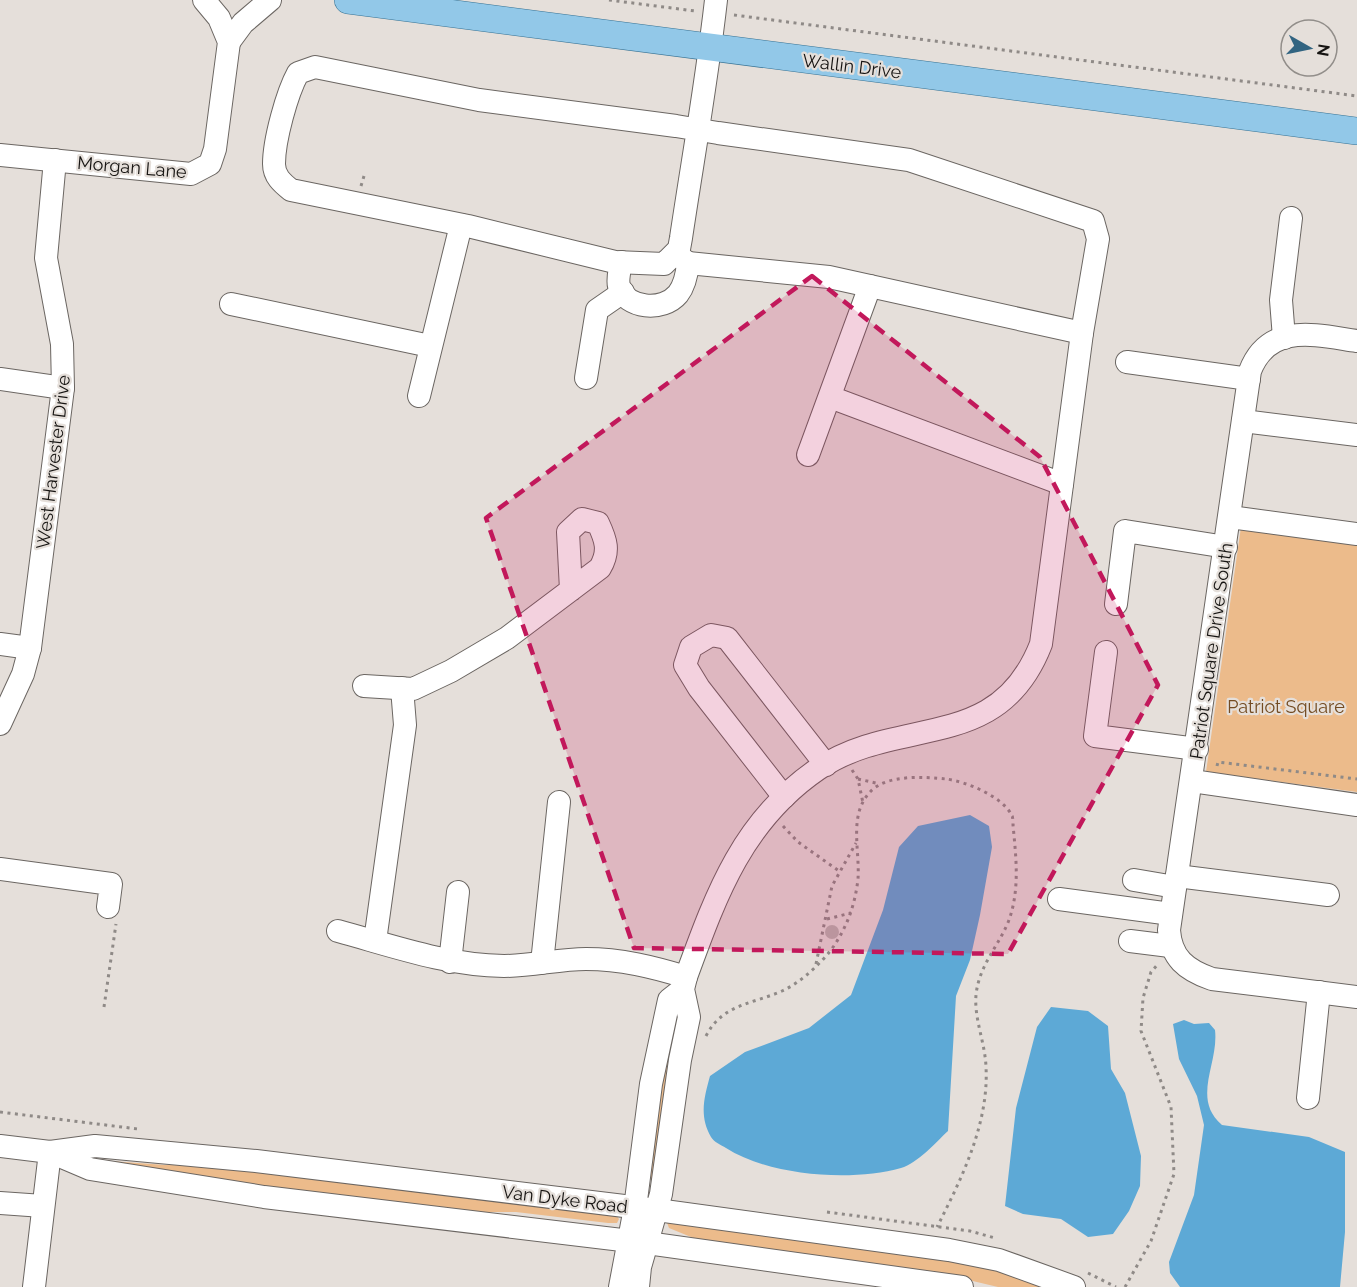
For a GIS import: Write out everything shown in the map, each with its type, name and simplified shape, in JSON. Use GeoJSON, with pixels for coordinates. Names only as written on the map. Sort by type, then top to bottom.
{"type":"FeatureCollection","features":[{"type":"Feature","properties":{"kind":"main road","name":"Wallin Drive"},"geometry":{"type":"LineString","coordinates":[[348,0],[1357,131]]}},
{"type":"Feature","properties":{"kind":"street"},"geometry":{"type":"LineString","coordinates":[[204,0],[219,18],[229,42]]}},
{"type":"Feature","properties":{"kind":"street"},"geometry":{"type":"LineString","coordinates":[[229,42],[243,23],[270,0]]}},
{"type":"Feature","properties":{"kind":"street"},"geometry":{"type":"LineString","coordinates":[[621,262],[619,285],[628,300],[645,306],[662,303],[677,295],[686,279],[679,249],[715,9]]}},
{"type":"Feature","properties":{"kind":"street","name":"Morgan Lane"},"geometry":{"type":"LineString","coordinates":[[0,154],[191,174],[210,164],[215,149],[229,42]]}},
{"type":"Feature","properties":{"kind":"street"},"geometry":{"type":"LineString","coordinates":[[620,1287],[637,1242],[646,1209],[651,1084],[669,1000],[684,983],[714,900],[740,849],[762,819],[784,797],[826,765],[879,742],[980,717],[1000,705],[1019,686],[1032,668],[1041,644],[1082,333],[1098,239],[1093,221],[909,160],[479,100],[334,69],[315,67],[298,73],[288,92],[274,165],[279,180],[291,190],[460,225],[621,262],[664,264],[681,258],[829,277],[1082,333]]}},
{"type":"Feature","properties":{"kind":"street","name":"West Harvester Drive"},"geometry":{"type":"LineString","coordinates":[[0,724],[23,674],[30,648],[63,388],[62,344],[46,258],[56,160]]}},
{"type":"Feature","properties":{"kind":"street"},"geometry":{"type":"LineString","coordinates":[[1291,218],[1275,341],[1307,334],[1357,341]]}},
{"type":"Feature","properties":{"kind":"street"},"geometry":{"type":"LineString","coordinates":[[419,396],[460,225]]}},
{"type":"Feature","properties":{"kind":"street"},"geometry":{"type":"LineString","coordinates":[[808,455],[870,286]]}},
{"type":"Feature","properties":{"kind":"street"},"geometry":{"type":"LineString","coordinates":[[586,378],[597,310],[623,292]]}},
{"type":"Feature","properties":{"kind":"street"},"geometry":{"type":"LineString","coordinates":[[231,304],[430,346]]}},
{"type":"Feature","properties":{"kind":"street","name":"Patriot Square Drive South"},"geometry":{"type":"LineString","coordinates":[[1169,956],[1171,914],[1197,749],[1249,379],[1256,356],[1275,341]]}},
{"type":"Feature","properties":{"kind":"street"},"geometry":{"type":"LineString","coordinates":[[1127,362],[1249,379]]}},
{"type":"Feature","properties":{"kind":"street"},"geometry":{"type":"LineString","coordinates":[[0,379],[63,388]]}},
{"type":"Feature","properties":{"kind":"street"},"geometry":{"type":"LineString","coordinates":[[830,397],[1062,484]]}},
{"type":"Feature","properties":{"kind":"street"},"geometry":{"type":"LineString","coordinates":[[1243,421],[1357,435]]}},
{"type":"Feature","properties":{"kind":"street"},"geometry":{"type":"LineString","coordinates":[[1230,517],[1357,534]]}},
{"type":"Feature","properties":{"kind":"street"},"geometry":{"type":"LineString","coordinates":[[1116,604],[1125,531],[1226,547]]}},
{"type":"Feature","properties":{"kind":"street"},"geometry":{"type":"LineString","coordinates":[[363,686],[413,689],[461,666],[507,638],[571,590]]}},
{"type":"Feature","properties":{"kind":"street"},"geometry":{"type":"LineString","coordinates":[[784,797],[699,688],[685,665],[691,647],[711,635],[727,638],[826,765]]}},
{"type":"Feature","properties":{"kind":"street"},"geometry":{"type":"LineString","coordinates":[[0,644],[30,648]]}},
{"type":"Feature","properties":{"kind":"street"},"geometry":{"type":"LineString","coordinates":[[1107,652],[1095,736],[1197,749]]}},
{"type":"Feature","properties":{"kind":"street"},"geometry":{"type":"LineString","coordinates":[[375,941],[405,725],[402,688]]}},
{"type":"Feature","properties":{"kind":"street"},"geometry":{"type":"LineString","coordinates":[[1192,781],[1357,805]]}},
{"type":"Feature","properties":{"kind":"street"},"geometry":{"type":"LineString","coordinates":[[542,963],[559,802]]}},
{"type":"Feature","properties":{"kind":"street"},"geometry":{"type":"LineString","coordinates":[[0,869],[111,884],[113,910]]}},
{"type":"Feature","properties":{"kind":"street"},"geometry":{"type":"LineString","coordinates":[[1134,880],[1176,881],[1328,896]]}},
{"type":"Feature","properties":{"kind":"street"},"geometry":{"type":"LineString","coordinates":[[450,962],[458,892]]}},
{"type":"Feature","properties":{"kind":"street"},"geometry":{"type":"LineString","coordinates":[[1059,899],[1171,914]]}},
{"type":"Feature","properties":{"kind":"street"},"geometry":{"type":"LineString","coordinates":[[338,931],[375,941],[397,950],[450,962],[505,966],[603,959],[637,964],[684,983]]}},
{"type":"Feature","properties":{"kind":"street"},"geometry":{"type":"LineString","coordinates":[[1130,941],[1169,956],[1192,972],[1212,979],[1357,997]]}},
{"type":"Feature","properties":{"kind":"street"},"geometry":{"type":"LineString","coordinates":[[1308,1098],[1319,992]]}},
{"type":"Feature","properties":{"kind":"street","name":"Van Dyke Road"},"geometry":{"type":"LineString","coordinates":[[0,1146],[50,1152],[95,1146],[268,1162],[646,1209],[949,1250],[999,1260],[1074,1287]]}},
{"type":"Feature","properties":{"kind":"street"},"geometry":{"type":"LineString","coordinates":[[34,1287],[50,1152]]}},
{"type":"Feature","properties":{"kind":"street","name":"Van Dyke Road"},"geometry":{"type":"LineString","coordinates":[[50,1152],[90,1168],[264,1197],[637,1242],[955,1286]]}},
{"type":"Feature","properties":{"kind":"street"},"geometry":{"type":"LineString","coordinates":[[0,1203],[43,1206]]}},
{"type":"Feature","properties":{"kind":"street"},"geometry":{"type":"LineString","coordinates":[[637,1242],[638,1287]]}},
{"type":"Feature","properties":{"kind":"path"},"geometry":{"type":"LineString","coordinates":[[609,0],[715,9],[1357,96]]}},
{"type":"Feature","properties":{"kind":"path"},"geometry":{"type":"LineString","coordinates":[[1218,762],[1357,779]]}},
{"type":"Feature","properties":{"kind":"path"},"geometry":{"type":"LineString","coordinates":[[704,1039],[718,1019],[729,1010],[783,991],[816,966],[840,937],[851,913],[858,876],[858,822],[863,802],[858,779],[881,784],[932,778],[968,784],[994,798],[1013,817],[1018,862],[1013,906],[1008,922],[986,959],[976,993],[976,1009],[987,1067],[980,1125],[954,1193],[937,1227]]}},
{"type":"Feature","properties":{"kind":"path"},"geometry":{"type":"LineString","coordinates":[[863,802],[881,784]]}},
{"type":"Feature","properties":{"kind":"path"},"geometry":{"type":"LineString","coordinates":[[778,820],[798,842],[839,871]]}},
{"type":"Feature","properties":{"kind":"path"},"geometry":{"type":"LineString","coordinates":[[816,966],[832,886],[857,842]]}},
{"type":"Feature","properties":{"kind":"path"},"geometry":{"type":"LineString","coordinates":[[105,1007],[113,910]]}},
{"type":"Feature","properties":{"kind":"path"},"geometry":{"type":"LineString","coordinates":[[826,919],[851,913]]}},
{"type":"Feature","properties":{"kind":"path"},"geometry":{"type":"LineString","coordinates":[[1125,1287],[1151,1241],[1174,1174],[1171,1107],[1141,1031],[1143,998],[1151,972],[1169,956]]}},
{"type":"Feature","properties":{"kind":"highlighted area"},"geometry":{"type":"Polygon","coordinates":[[[812,276],[1040,457],[1158,685],[1008,954],[634,948],[486,518],[812,276]]]}},
{"type":"Feature","properties":{"kind":"green space","name":"Patriot Square"},"geometry":{"type":"Polygon","coordinates":[[[1241,527],[1357,542],[1357,792],[1206,772],[1241,527]]]}},
{"type":"Feature","properties":{"kind":"green space"},"geometry":{"type":"Polygon","coordinates":[[[680,999],[653,1182],[649,1178],[671,1019],[680,999]]]}},
{"type":"Feature","properties":{"kind":"green space"},"geometry":{"type":"Polygon","coordinates":[[[83,1159],[165,1165],[255,1166],[616,1215],[619,1219],[617,1223],[608,1223],[516,1212],[449,1212],[259,1188],[83,1159]]]}},
{"type":"Feature","properties":{"kind":"green space"},"geometry":{"type":"Polygon","coordinates":[[[666,1220],[937,1254],[1060,1287],[998,1287],[960,1278],[713,1246],[669,1228],[666,1220]]]}},
{"type":"Feature","properties":{"kind":"water"},"geometry":{"type":"Polygon","coordinates":[[[970,815],[989,826],[992,847],[970,960],[956,996],[948,1131],[914,1162],[901,1168],[859,1175],[811,1174],[765,1165],[716,1142],[707,1129],[704,1114],[710,1076],[745,1052],[809,1028],[851,995],[883,910],[899,847],[918,826],[970,815]]]}},
{"type":"Feature","properties":{"kind":"water"},"geometry":{"type":"Polygon","coordinates":[[[1051,1007],[1088,1011],[1108,1026],[1111,1069],[1125,1093],[1141,1156],[1140,1186],[1129,1211],[1113,1234],[1088,1237],[1061,1219],[1023,1214],[1005,1206],[1016,1108],[1037,1027],[1051,1007]]]}},
{"type":"Feature","properties":{"kind":"water"},"geometry":{"type":"Polygon","coordinates":[[[1184,1020],[1194,1024],[1209,1023],[1215,1030],[1207,1092],[1208,1104],[1213,1115],[1222,1125],[1309,1137],[1345,1152],[1345,1232],[1340,1287],[1180,1287],[1170,1273],[1169,1262],[1194,1195],[1204,1125],[1197,1096],[1179,1059],[1173,1024],[1184,1020]]]}},
{"type":"Feature","properties":{"kind":"building"},"geometry":{"type":"Polygon","coordinates":[[[832,925],[837,927],[839,932],[837,937],[832,939],[827,937],[825,932],[827,927],[832,925]]]}}]}
